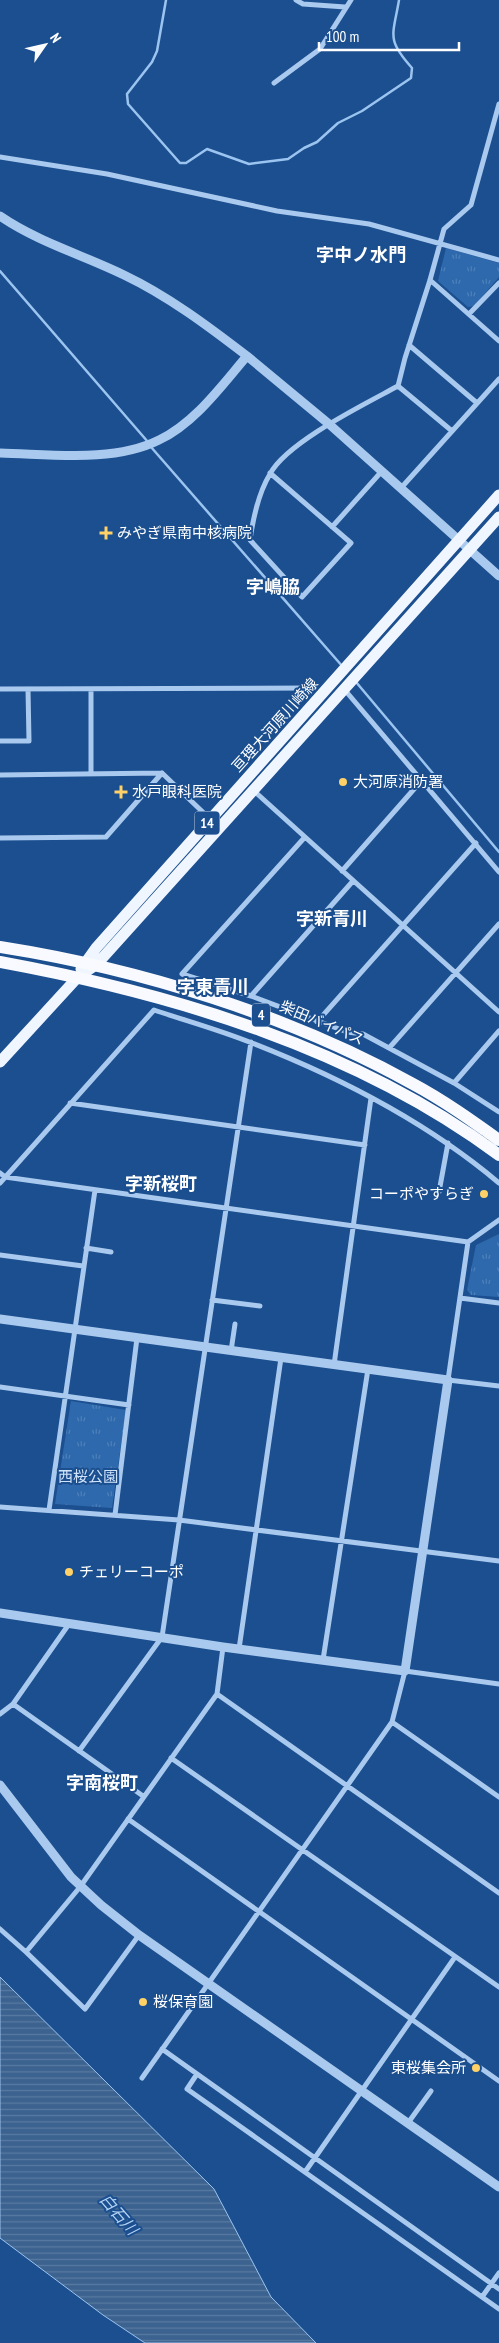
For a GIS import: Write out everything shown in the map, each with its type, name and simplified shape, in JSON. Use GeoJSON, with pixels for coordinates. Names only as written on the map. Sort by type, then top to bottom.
{"type":"FeatureCollection","features":[{"type":"Feature","properties":{"kind":"highway","name":"柴田バイパス"},"geometry":{"type":"LineString","coordinates":[[0,947],[91,963],[254,1012],[354,1053],[414,1084],[499,1140]]}},
{"type":"Feature","properties":{"kind":"highway","name":"柴田バイパス"},"geometry":{"type":"LineString","coordinates":[[0,962],[106,984],[235,1022],[338,1062],[440,1115],[499,1155]]}},
{"type":"Feature","properties":{"kind":"main road","name":"亘理大河原川崎線"},"geometry":{"type":"LineString","coordinates":[[91,963],[210,819],[499,496]]}},
{"type":"Feature","properties":{"kind":"main road","name":"亘理大河原川崎線"},"geometry":{"type":"LineString","coordinates":[[0,1062],[254,791],[499,517]]}},
{"type":"Feature","properties":{"kind":"street"},"geometry":{"type":"LineString","coordinates":[[296,0],[303,4],[344,7]]}},
{"type":"Feature","properties":{"kind":"street"},"geometry":{"type":"LineString","coordinates":[[274,83],[320,49],[344,7],[351,0]]}},
{"type":"Feature","properties":{"kind":"street"},"geometry":{"type":"LineString","coordinates":[[270,474],[351,543],[302,597],[250,540],[252,528],[270,474],[284,457],[329,424],[398,386],[444,229],[470,205],[499,104]]}},
{"type":"Feature","properties":{"kind":"street"},"geometry":{"type":"LineString","coordinates":[[0,157],[107,174],[277,211],[369,224],[441,242],[499,260]]}},
{"type":"Feature","properties":{"kind":"street"},"geometry":{"type":"LineString","coordinates":[[0,216],[57,246],[124,274],[160,294],[247,356],[329,424],[499,576]]}},
{"type":"Feature","properties":{"kind":"street"},"geometry":{"type":"LineString","coordinates":[[430,280],[499,341]]}},
{"type":"Feature","properties":{"kind":"street"},"geometry":{"type":"LineString","coordinates":[[469,314],[499,283]]}},
{"type":"Feature","properties":{"kind":"street"},"geometry":{"type":"LineString","coordinates":[[409,345],[477,404]]}},
{"type":"Feature","properties":{"kind":"street"},"geometry":{"type":"LineString","coordinates":[[0,453],[101,454],[141,448],[160,440],[191,417],[247,356]]}},
{"type":"Feature","properties":{"kind":"street"},"geometry":{"type":"LineString","coordinates":[[401,488],[499,379]]}},
{"type":"Feature","properties":{"kind":"street"},"geometry":{"type":"LineString","coordinates":[[398,386],[452,431]]}},
{"type":"Feature","properties":{"kind":"street"},"geometry":{"type":"LineString","coordinates":[[332,527],[382,471]]}},
{"type":"Feature","properties":{"kind":"street"},"geometry":{"type":"LineString","coordinates":[[351,682],[422,780],[499,872]]}},
{"type":"Feature","properties":{"kind":"street"},"geometry":{"type":"LineString","coordinates":[[91,688],[91,774]]}},
{"type":"Feature","properties":{"kind":"street"},"geometry":{"type":"LineString","coordinates":[[0,689],[310,688]]}},
{"type":"Feature","properties":{"kind":"street"},"geometry":{"type":"LineString","coordinates":[[0,741],[29,741],[28,689]]}},
{"type":"Feature","properties":{"kind":"street"},"geometry":{"type":"LineString","coordinates":[[272,750],[282,760]]}},
{"type":"Feature","properties":{"kind":"street"},"geometry":{"type":"LineString","coordinates":[[0,838],[106,837],[162,773]]}},
{"type":"Feature","properties":{"kind":"street"},"geometry":{"type":"LineString","coordinates":[[0,775],[162,773],[210,819]]}},
{"type":"Feature","properties":{"kind":"street"},"geometry":{"type":"LineString","coordinates":[[342,871],[422,780]]}},
{"type":"Feature","properties":{"kind":"street"},"geometry":{"type":"LineString","coordinates":[[244,782],[499,1012]]}},
{"type":"Feature","properties":{"kind":"street"},"geometry":{"type":"LineString","coordinates":[[305,837],[182,974],[251,996],[347,1032],[363,1034],[390,1046],[454,1082],[499,1112]]}},
{"type":"Feature","properties":{"kind":"street"},"geometry":{"type":"LineString","coordinates":[[317,1022],[476,843]]}},
{"type":"Feature","properties":{"kind":"street"},"geometry":{"type":"LineString","coordinates":[[251,996],[353,882]]}},
{"type":"Feature","properties":{"kind":"street"},"geometry":{"type":"LineString","coordinates":[[390,1046],[499,924]]}},
{"type":"Feature","properties":{"kind":"street"},"geometry":{"type":"LineString","coordinates":[[0,1183],[154,1010],[250,1042],[371,1098],[448,1143],[499,1183]]}},
{"type":"Feature","properties":{"kind":"street"},"geometry":{"type":"LineString","coordinates":[[454,1082],[499,1031]]}},
{"type":"Feature","properties":{"kind":"street"},"geometry":{"type":"LineString","coordinates":[[79,1751],[162,1637],[250,1042]]}},
{"type":"Feature","properties":{"kind":"street"},"geometry":{"type":"LineString","coordinates":[[334,1364],[371,1098]]}},
{"type":"Feature","properties":{"kind":"street"},"geometry":{"type":"LineString","coordinates":[[70,1103],[365,1144]]}},
{"type":"Feature","properties":{"kind":"street"},"geometry":{"type":"LineString","coordinates":[[439,1192],[448,1143]]}},
{"type":"Feature","properties":{"kind":"street"},"geometry":{"type":"LineString","coordinates":[[0,1173],[5,1177],[468,1242],[499,1220]]}},
{"type":"Feature","properties":{"kind":"street"},"geometry":{"type":"LineString","coordinates":[[50,1510],[94,1190]]}},
{"type":"Feature","properties":{"kind":"street"},"geometry":{"type":"LineString","coordinates":[[491,1225],[499,1225]]}},
{"type":"Feature","properties":{"kind":"street"},"geometry":{"type":"LineString","coordinates":[[142,2078],[392,1722],[405,1672],[468,1242]]}},
{"type":"Feature","properties":{"kind":"street"},"geometry":{"type":"LineString","coordinates":[[86,1248],[110,1252]]}},
{"type":"Feature","properties":{"kind":"street"},"geometry":{"type":"LineString","coordinates":[[0,1255],[84,1266]]}},
{"type":"Feature","properties":{"kind":"street"},"geometry":{"type":"LineString","coordinates":[[460,1298],[499,1303]]}},
{"type":"Feature","properties":{"kind":"street"},"geometry":{"type":"LineString","coordinates":[[212,1300],[260,1306]]}},
{"type":"Feature","properties":{"kind":"street"},"geometry":{"type":"LineString","coordinates":[[0,1319],[499,1386]]}},
{"type":"Feature","properties":{"kind":"street"},"geometry":{"type":"LineString","coordinates":[[231,1351],[235,1324]]}},
{"type":"Feature","properties":{"kind":"street"},"geometry":{"type":"LineString","coordinates":[[115,1515],[137,1338]]}},
{"type":"Feature","properties":{"kind":"street"},"geometry":{"type":"LineString","coordinates":[[239,1649],[281,1358]]}},
{"type":"Feature","properties":{"kind":"street"},"geometry":{"type":"LineString","coordinates":[[324,1660],[368,1369]]}},
{"type":"Feature","properties":{"kind":"street"},"geometry":{"type":"LineString","coordinates":[[0,1387],[129,1405]]}},
{"type":"Feature","properties":{"kind":"street"},"geometry":{"type":"LineString","coordinates":[[0,1507],[178,1520],[499,1561]]}},
{"type":"Feature","properties":{"kind":"street"},"geometry":{"type":"LineString","coordinates":[[0,1613],[223,1647],[499,1684]]}},
{"type":"Feature","properties":{"kind":"street"},"geometry":{"type":"LineString","coordinates":[[0,1714],[13,1704],[69,1624]]}},
{"type":"Feature","properties":{"kind":"street"},"geometry":{"type":"LineString","coordinates":[[26,1952],[80,1887],[217,1694],[223,1647]]}},
{"type":"Feature","properties":{"kind":"street"},"geometry":{"type":"LineString","coordinates":[[217,1694],[499,1893]]}},
{"type":"Feature","properties":{"kind":"street"},"geometry":{"type":"LineString","coordinates":[[13,1704],[143,1796]]}},
{"type":"Feature","properties":{"kind":"street"},"geometry":{"type":"LineString","coordinates":[[392,1722],[499,1797]]}},
{"type":"Feature","properties":{"kind":"street"},"geometry":{"type":"LineString","coordinates":[[171,1758],[499,1987]]}},
{"type":"Feature","properties":{"kind":"street"},"geometry":{"type":"LineString","coordinates":[[0,1785],[59,1863],[80,1887],[139,1935],[499,2187]]}},
{"type":"Feature","properties":{"kind":"street"},"geometry":{"type":"LineString","coordinates":[[128,1819],[499,2081]]}},
{"type":"Feature","properties":{"kind":"street"},"geometry":{"type":"LineString","coordinates":[[0,1929],[85,2009],[139,1935]]}},
{"type":"Feature","properties":{"kind":"street"},"geometry":{"type":"LineString","coordinates":[[305,2172],[456,1957]]}},
{"type":"Feature","properties":{"kind":"street"},"geometry":{"type":"LineString","coordinates":[[162,2049],[499,2289]]}},
{"type":"Feature","properties":{"kind":"street"},"geometry":{"type":"LineString","coordinates":[[198,2074],[187,2089],[499,2309]]}},
{"type":"Feature","properties":{"kind":"street"},"geometry":{"type":"LineString","coordinates":[[408,2123],[431,2090]]}},
{"type":"Feature","properties":{"kind":"street"},"geometry":{"type":"LineString","coordinates":[[482,2297],[499,2273]]}},
{"type":"Feature","properties":{"kind":"green space"},"geometry":{"type":"Polygon","coordinates":[[[446,248],[499,263],[499,277],[474,306],[468,307],[438,281],[446,248]]]}},
{"type":"Feature","properties":{"kind":"green space"},"geometry":{"type":"Polygon","coordinates":[[[499,1234],[499,1297],[471,1295],[467,1290],[476,1245],[499,1234]]]}},
{"type":"Feature","properties":{"kind":"green space","name":"西桜公園"},"geometry":{"type":"Polygon","coordinates":[[[71,1401],[126,1410],[112,1508],[55,1504],[71,1401]]]}},
{"type":"Feature","properties":{"kind":"water","name":"白石川"},"geometry":{"type":"Polygon","coordinates":[[[0,1977],[214,2189],[271,2297],[316,2343],[145,2343],[103,2315],[0,2238],[0,1977]]]}},
{"type":"Feature","properties":{"kind":"waterway"},"geometry":{"type":"LineString","coordinates":[[166,0],[157,51],[152,62],[127,94],[128,104],[180,163],[186,163],[207,149],[249,164],[288,159],[317,142],[338,123],[362,111],[411,78],[412,68],[398,50],[393,37],[399,0]]}},
{"type":"Feature","properties":{"kind":"waterway"},"geometry":{"type":"LineString","coordinates":[[0,271],[148,442]]}},
{"type":"Feature","properties":{"kind":"waterway"},"geometry":{"type":"LineString","coordinates":[[151,447],[343,667]]}},
{"type":"Feature","properties":{"kind":"waterway"},"geometry":{"type":"LineString","coordinates":[[356,682],[499,852]]}},
{"type":"Feature","properties":{"kind":"place","name":"みやぎ県南中核病院"},"geometry":{"type":"Point","coordinates":[106,533]}},
{"type":"Feature","properties":{"kind":"place","name":"大河原消防署"},"geometry":{"type":"Point","coordinates":[343,782]}},
{"type":"Feature","properties":{"kind":"place","name":"水戸眼科医院"},"geometry":{"type":"Point","coordinates":[121,792]}},
{"type":"Feature","properties":{"kind":"place","name":"コーポやすらぎ"},"geometry":{"type":"Point","coordinates":[484,1194]}},
{"type":"Feature","properties":{"kind":"place","name":"チェリーコーポ"},"geometry":{"type":"Point","coordinates":[69,1572]}},
{"type":"Feature","properties":{"kind":"place","name":"桜保育園"},"geometry":{"type":"Point","coordinates":[143,2002]}},
{"type":"Feature","properties":{"kind":"place","name":"東桜集会所"},"geometry":{"type":"Point","coordinates":[476,2068]}},
{"type":"Feature","properties":{"kind":"district","name":"字中ノ水門"},"geometry":{"type":"Point","coordinates":[361,255]}},
{"type":"Feature","properties":{"kind":"district","name":"字嶋脇"},"geometry":{"type":"Point","coordinates":[273,587]}},
{"type":"Feature","properties":{"kind":"district","name":"字新青川"},"geometry":{"type":"Point","coordinates":[332,919]}},
{"type":"Feature","properties":{"kind":"district","name":"字東青川"},"geometry":{"type":"Point","coordinates":[213,987]}},
{"type":"Feature","properties":{"kind":"district","name":"字新桜町"},"geometry":{"type":"Point","coordinates":[161,1184]}},
{"type":"Feature","properties":{"kind":"district","name":"字南桜町"},"geometry":{"type":"Point","coordinates":[102,1783]}}]}
